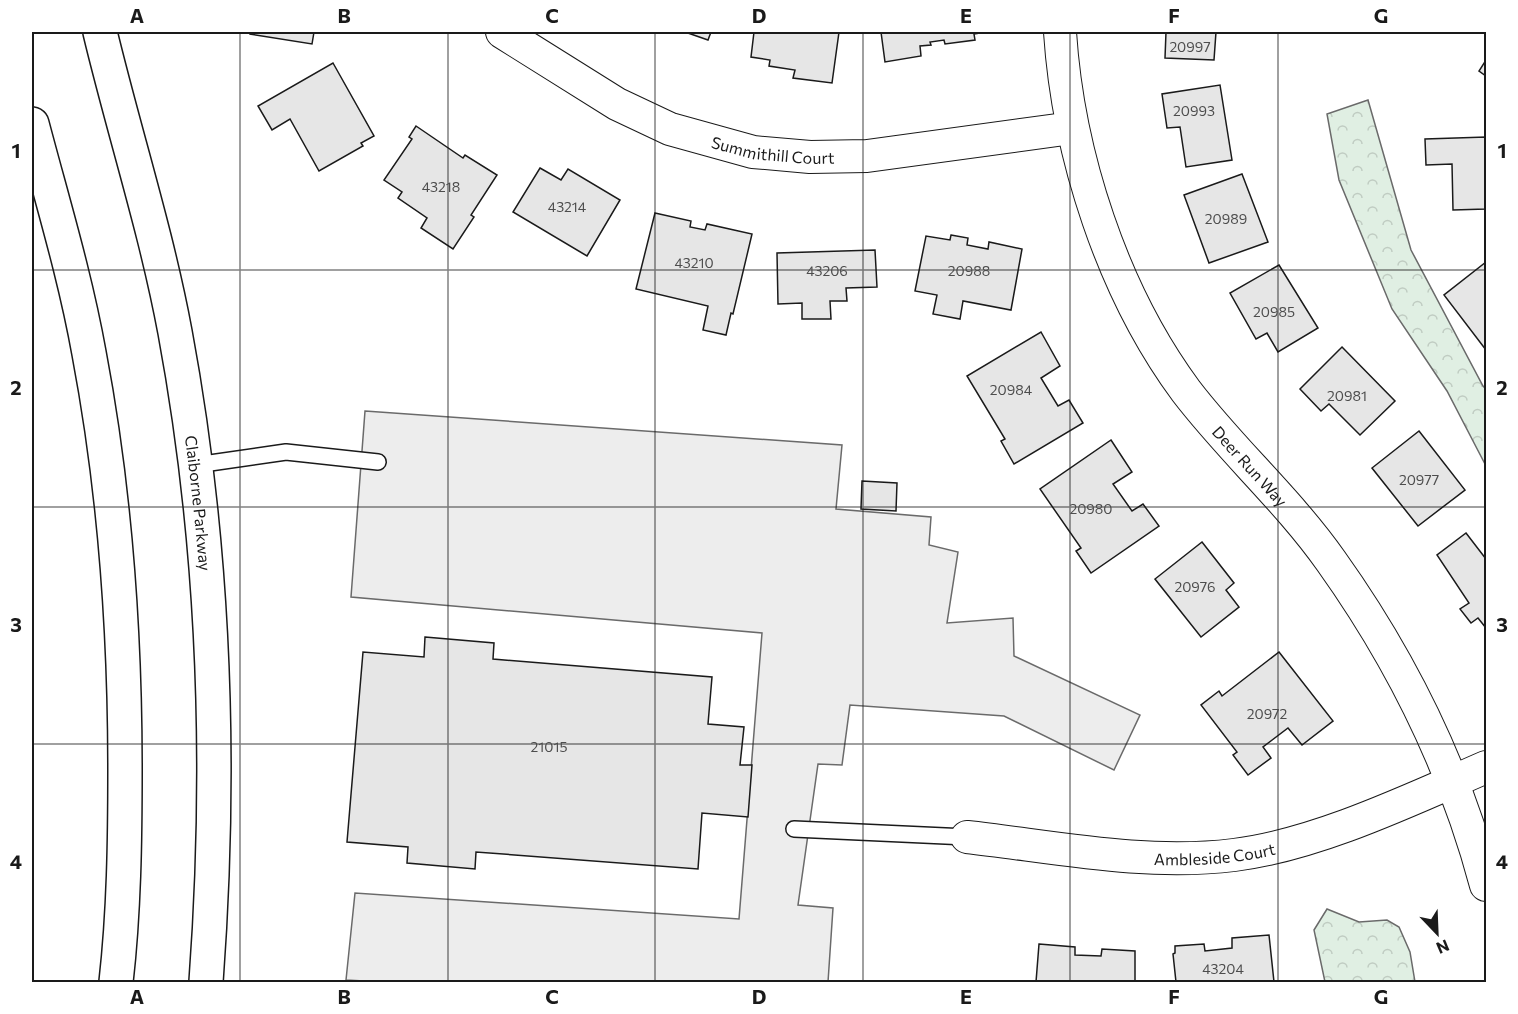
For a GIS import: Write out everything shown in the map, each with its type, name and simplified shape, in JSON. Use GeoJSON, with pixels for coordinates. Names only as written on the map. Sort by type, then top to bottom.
{"type":"FeatureCollection","features":[{"type":"Feature","properties":{"kind":"main road","name":"Claiborne Parkway"},"geometry":{"type":"LineString","coordinates":[[100,32],[142,188],[174,330],[196,465],[209,584],[213,671],[215,792],[206,982]]}},
{"type":"Feature","properties":{"kind":"main road"},"geometry":{"type":"LineString","coordinates":[[32,124],[68,255],[89,352],[108,471],[114,530],[125,701],[125,813],[121,940],[116,982]]}},
{"type":"Feature","properties":{"kind":"street","name":"Summithill Court"},"geometry":{"type":"LineString","coordinates":[[502,32],[627,109],[670,129],[753,152],[810,157],[867,156],[1072,128]]}},
{"type":"Feature","properties":{"kind":"street","name":"Deer Run Way"},"geometry":{"type":"LineString","coordinates":[[1060,32],[1072,128],[1087,185],[1117,267],[1151,335],[1191,397],[1218,430],[1261,475],[1331,560],[1388,646],[1452,782],[1475,844],[1486,885]]}},
{"type":"Feature","properties":{"kind":"street","name":"Ambleside Court"},"geometry":{"type":"LineString","coordinates":[[967,837],[1120,855],[1177,859],[1235,855],[1291,843],[1486,767]]}},
{"type":"Feature","properties":{"kind":"lane"},"geometry":{"type":"LineString","coordinates":[[196,465],[286,452],[378,462]]}},
{"type":"Feature","properties":{"kind":"lane"},"geometry":{"type":"LineString","coordinates":[[794,829],[967,837]]}},
{"type":"Feature","properties":{"kind":"green space"},"geometry":{"type":"Polygon","coordinates":[[[1368,100],[1411,250],[1486,389],[1486,466],[1447,391],[1392,309],[1339,180],[1327,114],[1368,100]]]}},
{"type":"Feature","properties":{"kind":"green space"},"geometry":{"type":"Polygon","coordinates":[[[1327,909],[1359,922],[1387,920],[1399,927],[1410,952],[1415,982],[1325,982],[1314,930],[1327,909]]]}},
{"type":"Feature","properties":{"kind":"shaded area"},"geometry":{"type":"Polygon","coordinates":[[[365,411],[842,445],[836,509],[931,517],[929,545],[958,552],[947,623],[1013,618],[1014,656],[1140,715],[1114,770],[1004,716],[850,705],[842,765],[818,764],[798,905],[833,908],[828,982],[382,982],[346,980],[355,893],[739,919],[762,633],[351,597],[365,411]]]}},
{"type":"Feature","properties":{"kind":"building"},"geometry":{"type":"Polygon","coordinates":[[[250,32],[314,32],[312,44],[250,34],[250,32]]]}},
{"type":"Feature","properties":{"kind":"building"},"geometry":{"type":"Polygon","coordinates":[[[685,32],[711,32],[708,40],[685,32]]]}},
{"type":"Feature","properties":{"kind":"building"},"geometry":{"type":"Polygon","coordinates":[[[754,32],[839,32],[832,83],[793,78],[795,70],[769,66],[770,60],[751,57],[754,32]]]}},
{"type":"Feature","properties":{"kind":"building"},"geometry":{"type":"Polygon","coordinates":[[[881,32],[980,33],[974,34],[975,40],[945,44],[944,40],[930,42],[931,45],[920,46],[921,56],[885,62],[881,32]]]}},
{"type":"Feature","properties":{"kind":"building"},"geometry":{"type":"Polygon","coordinates":[[[1166,32],[1216,32],[1214,60],[1165,58],[1166,32]]]}},
{"type":"Feature","properties":{"kind":"building"},"geometry":{"type":"Polygon","coordinates":[[[1486,60],[1486,76],[1479,71],[1486,60]]]}},
{"type":"Feature","properties":{"kind":"building"},"geometry":{"type":"Polygon","coordinates":[[[333,63],[374,136],[361,143],[363,146],[319,171],[290,119],[272,130],[258,106],[333,63]]]}},
{"type":"Feature","properties":{"kind":"building"},"geometry":{"type":"Polygon","coordinates":[[[1220,85],[1232,160],[1186,167],[1180,127],[1167,128],[1162,94],[1220,85]]]}},
{"type":"Feature","properties":{"kind":"building"},"geometry":{"type":"Polygon","coordinates":[[[416,126],[463,158],[465,155],[497,175],[471,215],[474,217],[453,249],[421,228],[427,218],[398,198],[402,192],[384,180],[412,139],[409,137],[416,126]]]}},
{"type":"Feature","properties":{"kind":"building"},"geometry":{"type":"Polygon","coordinates":[[[1486,137],[1486,209],[1453,210],[1452,164],[1426,165],[1425,139],[1486,137]]]}},
{"type":"Feature","properties":{"kind":"building"},"geometry":{"type":"Polygon","coordinates":[[[540,168],[561,180],[568,169],[620,200],[587,256],[513,212],[540,168]]]}},
{"type":"Feature","properties":{"kind":"building"},"geometry":{"type":"Polygon","coordinates":[[[1242,174],[1268,242],[1209,263],[1184,195],[1242,174]]]}},
{"type":"Feature","properties":{"kind":"building"},"geometry":{"type":"Polygon","coordinates":[[[655,213],[691,221],[690,227],[705,230],[707,224],[752,234],[726,335],[703,330],[708,306],[636,289],[655,213]]]}},
{"type":"Feature","properties":{"kind":"building"},"geometry":{"type":"Polygon","coordinates":[[[951,235],[968,238],[967,245],[988,249],[989,242],[1022,249],[1011,310],[963,301],[960,319],[933,314],[937,295],[915,291],[926,236],[950,240],[951,235]]]}},
{"type":"Feature","properties":{"kind":"building"},"geometry":{"type":"Polygon","coordinates":[[[875,250],[877,287],[846,288],[847,301],[830,301],[831,319],[802,319],[802,303],[778,304],[777,253],[875,250]]]}},
{"type":"Feature","properties":{"kind":"building"},"geometry":{"type":"Polygon","coordinates":[[[1486,262],[1486,350],[1444,295],[1486,262]]]}},
{"type":"Feature","properties":{"kind":"building"},"geometry":{"type":"Polygon","coordinates":[[[1279,265],[1318,328],[1278,352],[1267,333],[1256,339],[1230,293],[1279,265]]]}},
{"type":"Feature","properties":{"kind":"building"},"geometry":{"type":"Polygon","coordinates":[[[1041,332],[1060,366],[1041,378],[1058,406],[1069,400],[1083,423],[1014,464],[1001,441],[1005,439],[967,376],[1041,332]]]}},
{"type":"Feature","properties":{"kind":"building"},"geometry":{"type":"Polygon","coordinates":[[[1342,347],[1395,401],[1360,435],[1329,404],[1321,411],[1300,389],[1342,347]]]}},
{"type":"Feature","properties":{"kind":"building"},"geometry":{"type":"Polygon","coordinates":[[[1419,431],[1465,490],[1418,526],[1372,468],[1419,431]]]}},
{"type":"Feature","properties":{"kind":"building"},"geometry":{"type":"Polygon","coordinates":[[[1111,440],[1132,472],[1113,484],[1132,511],[1143,504],[1159,526],[1091,573],[1076,551],[1081,548],[1040,489],[1111,440]]]}},
{"type":"Feature","properties":{"kind":"building"},"geometry":{"type":"Polygon","coordinates":[[[862,481],[897,483],[896,511],[861,509],[862,481]]]}},
{"type":"Feature","properties":{"kind":"building"},"geometry":{"type":"Polygon","coordinates":[[[1466,533],[1486,559],[1486,628],[1478,618],[1471,623],[1460,609],[1469,603],[1437,555],[1466,533]]]}},
{"type":"Feature","properties":{"kind":"building"},"geometry":{"type":"Polygon","coordinates":[[[1202,542],[1234,583],[1226,590],[1239,607],[1201,637],[1155,579],[1202,542]]]}},
{"type":"Feature","properties":{"kind":"building"},"geometry":{"type":"Polygon","coordinates":[[[425,637],[494,643],[493,659],[712,677],[708,724],[744,727],[740,765],[752,765],[748,817],[702,813],[698,869],[476,852],[475,869],[407,863],[408,847],[347,842],[363,652],[424,657],[425,637]]]}},
{"type":"Feature","properties":{"kind":"building"},"geometry":{"type":"Polygon","coordinates":[[[1279,652],[1333,721],[1302,745],[1288,728],[1263,747],[1271,758],[1248,775],[1233,755],[1237,752],[1201,705],[1219,691],[1222,696],[1279,652]]]}},
{"type":"Feature","properties":{"kind":"building"},"geometry":{"type":"Polygon","coordinates":[[[1269,935],[1274,982],[1176,982],[1173,954],[1175,946],[1204,944],[1205,951],[1232,948],[1232,938],[1269,935]]]}},
{"type":"Feature","properties":{"kind":"building"},"geometry":{"type":"Polygon","coordinates":[[[1039,944],[1075,947],[1075,955],[1101,956],[1102,949],[1135,951],[1135,982],[1036,982],[1039,944]]]}}]}
